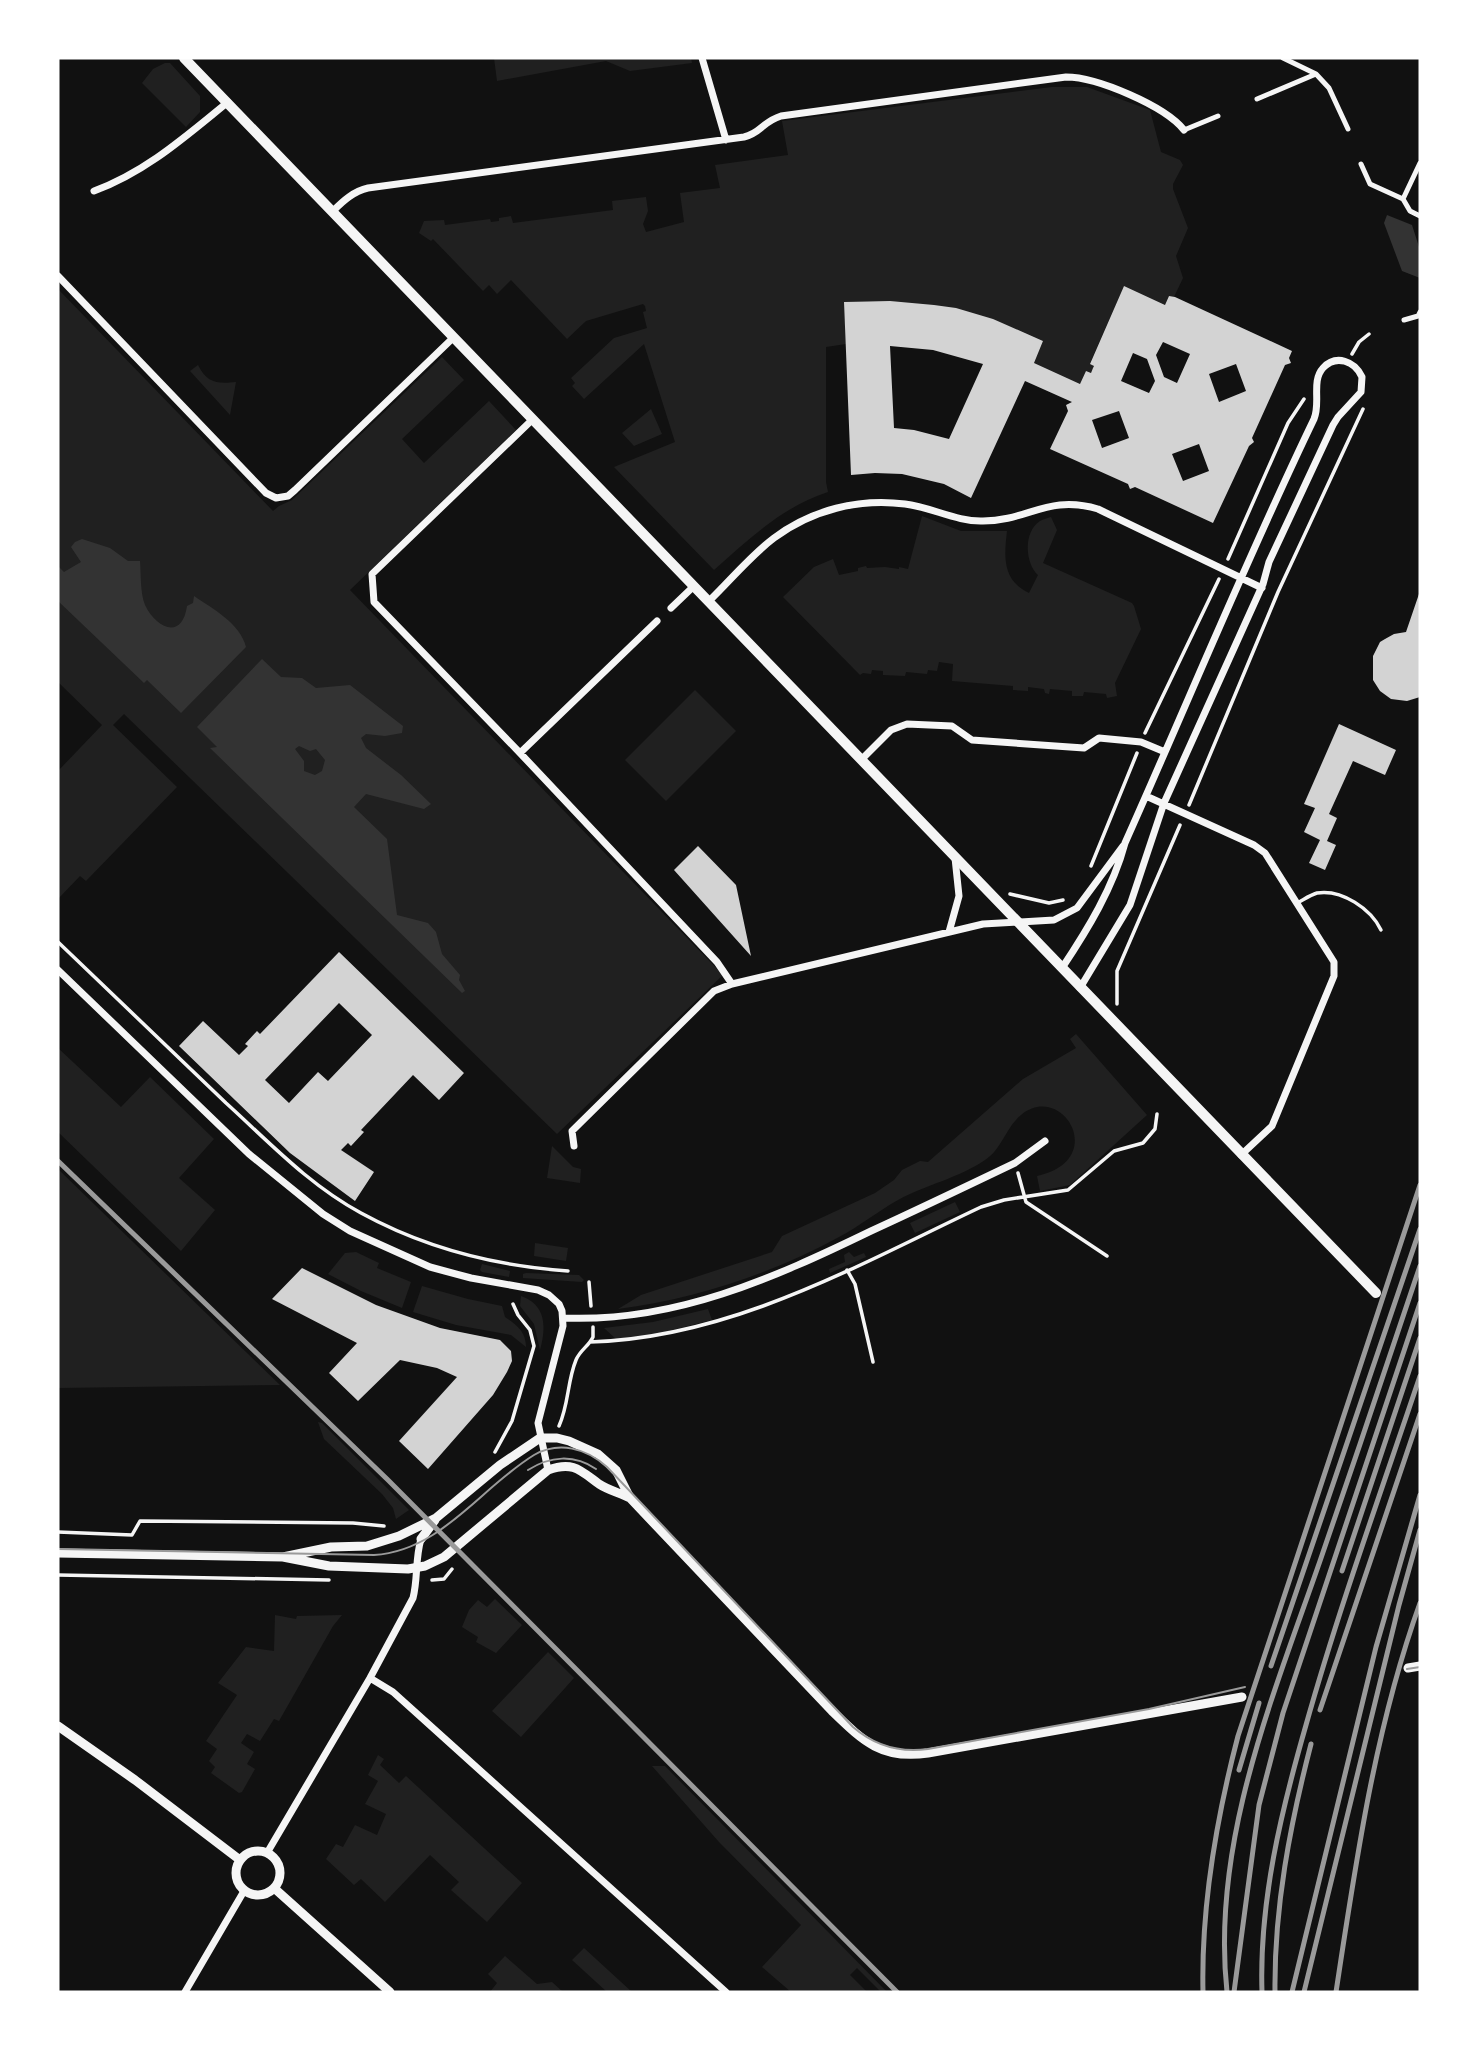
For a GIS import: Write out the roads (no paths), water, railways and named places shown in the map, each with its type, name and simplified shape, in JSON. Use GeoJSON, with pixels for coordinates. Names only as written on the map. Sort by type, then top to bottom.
{"type":"FeatureCollection","features":[{"type":"Feature","properties":{"kind":"main road"},"geometry":{"type":"LineString","coordinates":[[184,58],[1376,1293]]}},
{"type":"Feature","properties":{"kind":"street"},"geometry":{"type":"LineString","coordinates":[[702,58],[726,139]]}},
{"type":"Feature","properties":{"kind":"street"},"geometry":{"type":"LineString","coordinates":[[1283,58],[1316,74],[1329,88],[1348,129]]}},
{"type":"Feature","properties":{"kind":"street"},"geometry":{"type":"LineString","coordinates":[[1257,99],[1316,74]]}},
{"type":"Feature","properties":{"kind":"street"},"geometry":{"type":"LineString","coordinates":[[333,211],[360,189],[754,135],[769,120],[781,116],[1066,77],[1092,79],[1163,111],[1184,130],[1218,116]]}},
{"type":"Feature","properties":{"kind":"street"},"geometry":{"type":"LineString","coordinates":[[94,191],[127,177],[160,156],[228,102]]}},
{"type":"Feature","properties":{"kind":"street"},"geometry":{"type":"LineString","coordinates":[[1403,198],[1420,163]]}},
{"type":"Feature","properties":{"kind":"street"},"geometry":{"type":"LineString","coordinates":[[1361,164],[1370,184],[1403,198],[1410,211],[1420,216]]}},
{"type":"Feature","properties":{"kind":"street"},"geometry":{"type":"LineString","coordinates":[[58,276],[265,493],[276,499],[288,496],[295,490],[454,337]]}},
{"type":"Feature","properties":{"kind":"street"},"geometry":{"type":"LineString","coordinates":[[1404,320],[1418,316],[1420,312]]}},
{"type":"Feature","properties":{"kind":"street"},"geometry":{"type":"LineString","coordinates":[[1062,968],[1119,867],[1125,843],[1316,414],[1319,374],[1333,361],[1348,362],[1360,373],[1363,381],[1361,392],[1333,425],[1269,562],[1262,588],[1164,803],[1130,905],[1080,988]]}},
{"type":"Feature","properties":{"kind":"street"},"geometry":{"type":"LineString","coordinates":[[533,419],[372,574],[374,602],[717,962],[732,984]]}},
{"type":"Feature","properties":{"kind":"street"},"geometry":{"type":"LineString","coordinates":[[708,602],[772,539],[789,528],[822,512],[873,502],[917,505],[962,519],[983,522],[1057,503],[1086,505],[1262,588]]}},
{"type":"Feature","properties":{"kind":"street"},"geometry":{"type":"LineString","coordinates":[[671,608],[694,586]]}},
{"type":"Feature","properties":{"kind":"street"},"geometry":{"type":"LineString","coordinates":[[520,753],[657,621]]}},
{"type":"Feature","properties":{"kind":"street"},"geometry":{"type":"LineString","coordinates":[[861,760],[891,730],[907,724],[952,726],[972,740],[1084,748],[1099,738],[1141,742],[1165,752]]}},
{"type":"Feature","properties":{"kind":"street"},"geometry":{"type":"LineString","coordinates":[[1146,796],[1254,845],[1265,853],[1334,962],[1334,976],[1272,1126],[1241,1155]]}},
{"type":"Feature","properties":{"kind":"street"},"geometry":{"type":"LineString","coordinates":[[574,1146],[572,1131],[714,991],[732,984],[949,932],[1016,921],[1054,920],[1077,908],[1125,843]]}},
{"type":"Feature","properties":{"kind":"street"},"geometry":{"type":"LineString","coordinates":[[949,932],[959,896],[955,858]]}},
{"type":"Feature","properties":{"kind":"street"},"geometry":{"type":"LineString","coordinates":[[58,970],[249,1154],[323,1214],[350,1231],[430,1267],[471,1278],[538,1290],[559,1304],[564,1318],[539,1418],[540,1438],[548,1469]]}},
{"type":"Feature","properties":{"kind":"street"},"geometry":{"type":"LineString","coordinates":[[564,1318],[592,1320],[640,1314],[697,1303],[740,1290],[804,1264],[1015,1163],[1045,1141]]}},
{"type":"Feature","properties":{"kind":"street"},"geometry":{"type":"LineString","coordinates":[[282,1557],[331,1547],[367,1546],[410,1531],[436,1518],[500,1465],[540,1438],[557,1438],[598,1454],[616,1470],[630,1497],[853,1732],[868,1744],[883,1751],[900,1755],[921,1755],[1242,1697]]}},
{"type":"Feature","properties":{"kind":"street"},"geometry":{"type":"LineString","coordinates":[[58,1553],[282,1557],[329,1566],[416,1567],[444,1558],[548,1469],[564,1466],[583,1470],[600,1484],[630,1497]]}},
{"type":"Feature","properties":{"kind":"street"},"geometry":{"type":"LineString","coordinates":[[267,1853],[370,1678],[413,1598],[421,1539],[436,1518]]}},
{"type":"Feature","properties":{"kind":"street"},"geometry":{"type":"LineString","coordinates":[[1408,1668],[1420,1666]]}},
{"type":"Feature","properties":{"kind":"street"},"geometry":{"type":"LineString","coordinates":[[370,1678],[393,1692],[726,1992]]}},
{"type":"Feature","properties":{"kind":"street"},"geometry":{"type":"LineString","coordinates":[[58,1726],[116,1766],[240,1860]]}},
{"type":"Feature","properties":{"kind":"street"},"geometry":{"type":"LineString","coordinates":[[252,1852],[267,1853],[275,1860],[279,1869],[279,1879],[274,1888],[260,1895],[244,1891],[236,1876],[240,1860],[252,1852]]}},
{"type":"Feature","properties":{"kind":"street"},"geometry":{"type":"LineString","coordinates":[[274,1888],[390,1992]]}},
{"type":"Feature","properties":{"kind":"street"},"geometry":{"type":"LineString","coordinates":[[185,1992],[244,1891]]}},
{"type":"Feature","properties":{"kind":"lane"},"geometry":{"type":"LineString","coordinates":[[1295,903],[1316,893],[1333,893],[1367,910],[1375,917],[1381,930]]}},
{"type":"Feature","properties":{"kind":"tram line"},"geometry":{"type":"LineString","coordinates":[[58,1549],[374,1555],[398,1551],[440,1530],[534,1455],[553,1448],[572,1449],[590,1455],[607,1467],[853,1727],[888,1747],[928,1749],[1149,1709],[1245,1687]]}},
{"type":"Feature","properties":{"kind":"tram line"},"geometry":{"type":"LineString","coordinates":[[528,1470],[545,1462],[562,1459],[579,1461],[596,1469]]}},
{"type":"Feature","properties":{"kind":"tram line"},"geometry":{"type":"LineString","coordinates":[[1407,1669],[1420,1667]]}},
{"type":"Feature","properties":{"kind":"railway"},"geometry":{"type":"LineString","coordinates":[[58,1161],[388,1480],[897,1992]]}},
{"type":"Feature","properties":{"kind":"railway"},"geometry":{"type":"LineString","coordinates":[[1203,1992],[1207,1895],[1223,1799],[1238,1736],[1420,1185]]}},
{"type":"Feature","properties":{"kind":"railway"},"geometry":{"type":"LineString","coordinates":[[1271,1666],[1420,1229]]}},
{"type":"Feature","properties":{"kind":"railway"},"geometry":{"type":"LineString","coordinates":[[1227,1992],[1224,1937],[1228,1882],[1250,1773],[1265,1719],[1420,1266]]}},
{"type":"Feature","properties":{"kind":"railway"},"geometry":{"type":"LineString","coordinates":[[1234,1992],[1259,1805],[1283,1713],[1420,1303]]}},
{"type":"Feature","properties":{"kind":"railway"},"geometry":{"type":"LineString","coordinates":[[1342,1571],[1420,1338]]}},
{"type":"Feature","properties":{"kind":"railway"},"geometry":{"type":"LineString","coordinates":[[1262,1992],[1268,1891],[1288,1791],[1332,1637],[1420,1376]]}},
{"type":"Feature","properties":{"kind":"railway"},"geometry":{"type":"LineString","coordinates":[[1320,1710],[1420,1414]]}},
{"type":"Feature","properties":{"kind":"railway"},"geometry":{"type":"LineString","coordinates":[[1292,1992],[1376,1647],[1420,1495]]}},
{"type":"Feature","properties":{"kind":"railway"},"geometry":{"type":"LineString","coordinates":[[1304,1992],[1399,1605],[1420,1530]]}},
{"type":"Feature","properties":{"kind":"railway"},"geometry":{"type":"LineString","coordinates":[[1336,1992],[1379,1746],[1404,1650],[1420,1603]]}},
{"type":"Feature","properties":{"kind":"railway"},"geometry":{"type":"LineString","coordinates":[[1239,1770],[1259,1703]]}},
{"type":"Feature","properties":{"kind":"railway"},"geometry":{"type":"LineString","coordinates":[[1275,1992],[1280,1898],[1296,1805],[1311,1744]]}}]}
